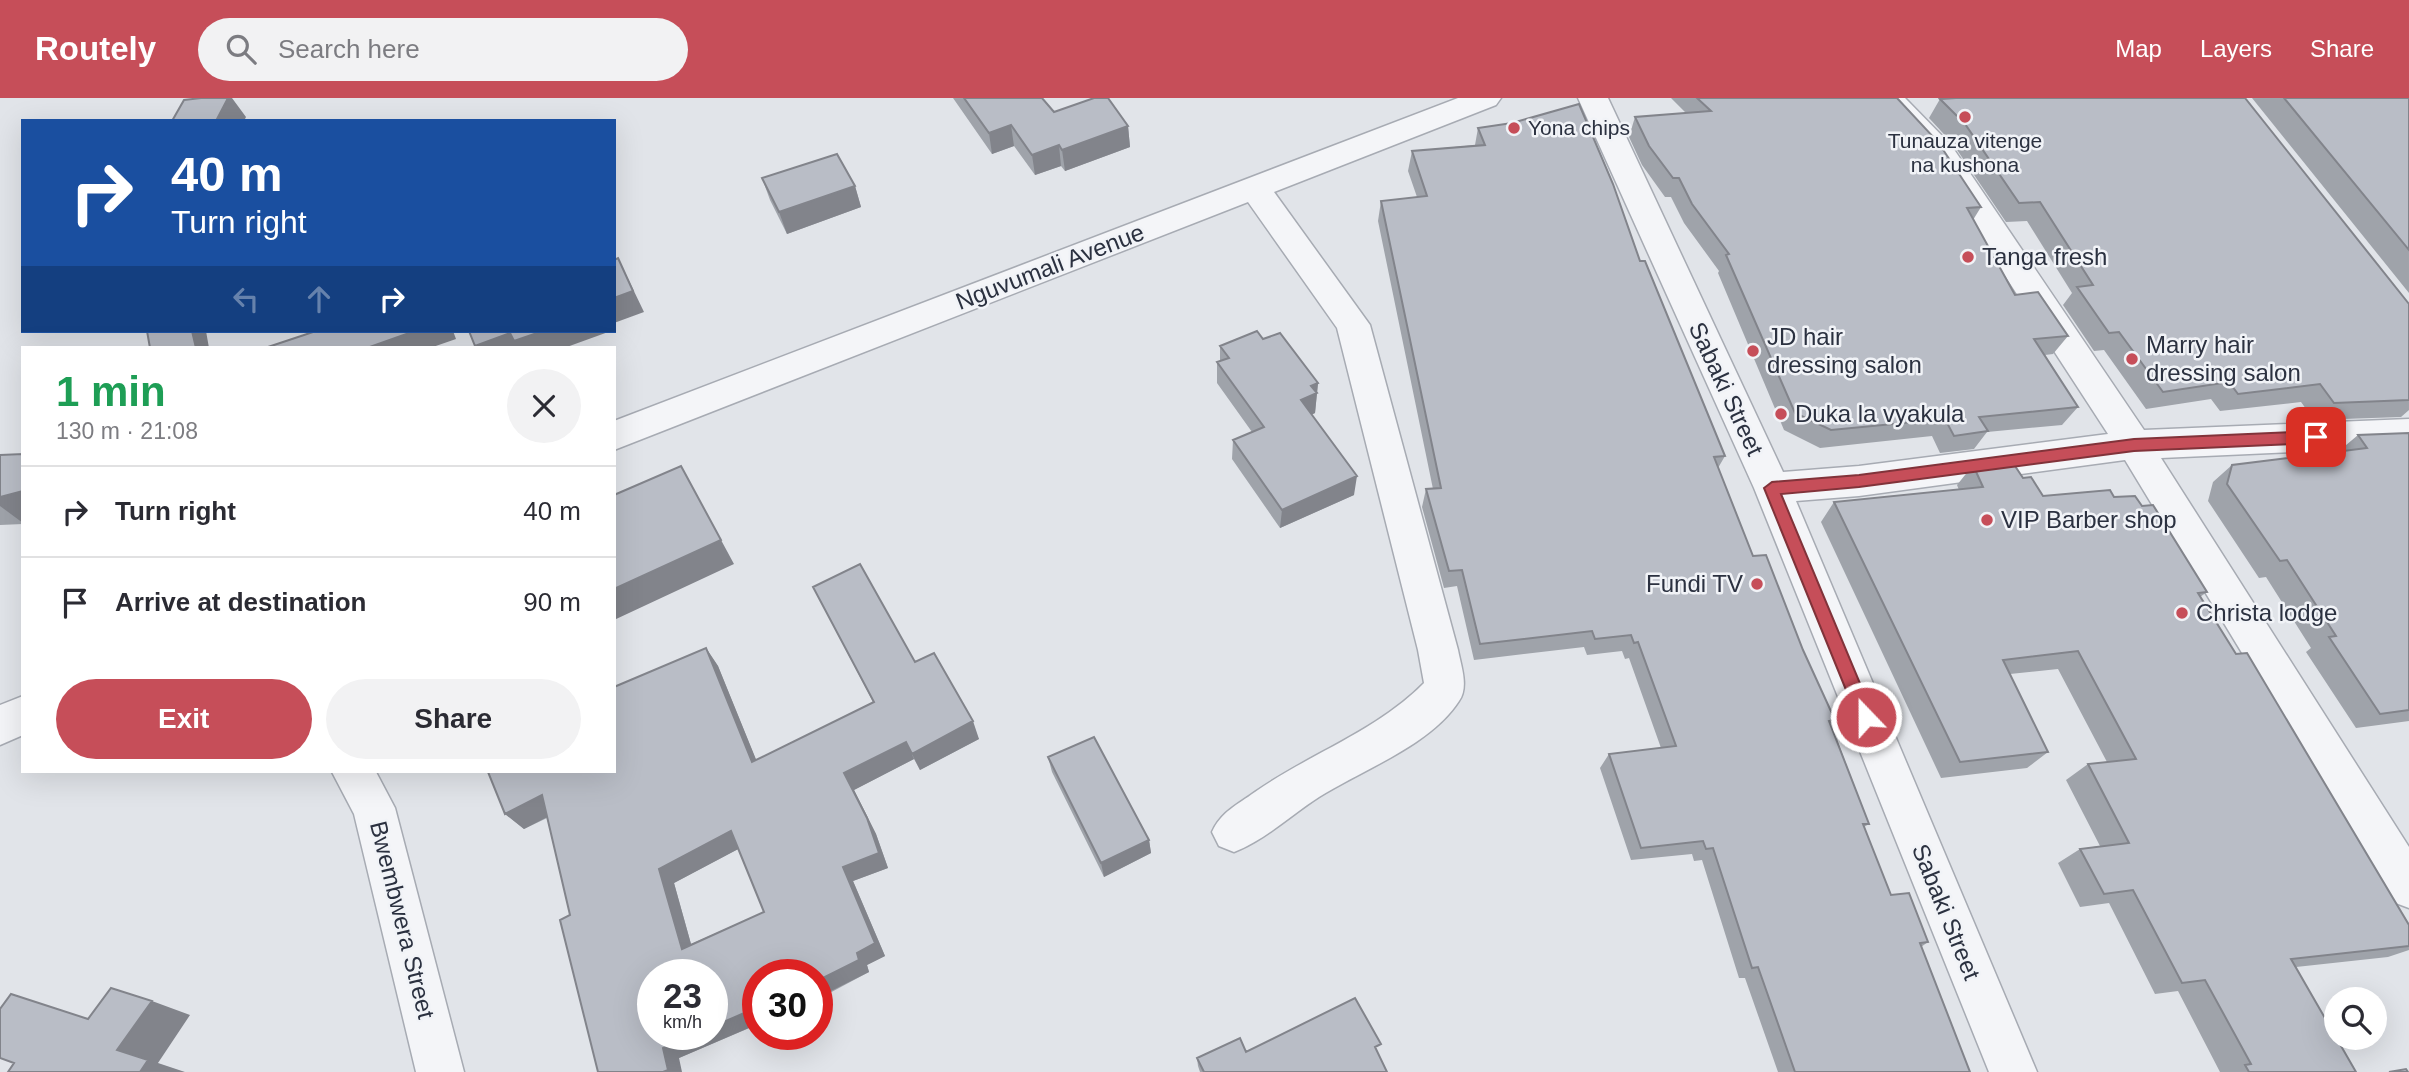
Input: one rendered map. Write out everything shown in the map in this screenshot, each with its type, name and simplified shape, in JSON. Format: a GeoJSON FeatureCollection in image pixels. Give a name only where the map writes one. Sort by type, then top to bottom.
{"type":"FeatureCollection","features":[{"type":"Feature","properties":{"kind":"street","name":"Nguvumali Avenue"},"geometry":{"type":"LineString","coordinates":[[616,435],[1486,98]]}},
{"type":"Feature","properties":{"kind":"street","name":"Sabaki Street"},"geometry":{"type":"LineString","coordinates":[[1593,98],[1772,488],[2013,1072]]}},
{"type":"Feature","properties":{"kind":"street"},"geometry":{"type":"LineString","coordinates":[[1888,98],[1940,152],[2134,445],[2409,887]]}},
{"type":"Feature","properties":{"kind":"street"},"geometry":{"type":"LineString","coordinates":[[1234,832],[1307,781],[1428,709],[1445,689],[1438,650],[1353,325],[1254,187]]}},
{"type":"Feature","properties":{"kind":"street"},"geometry":{"type":"LineString","coordinates":[[1772,488],[1859,481],[2134,445],[2409,433]]}},
{"type":"Feature","properties":{"kind":"street"},"geometry":{"type":"LineString","coordinates":[[0,726],[21,715]]}},
{"type":"Feature","properties":{"kind":"street","name":"Bwembwera Street"},"geometry":{"type":"LineString","coordinates":[[354,773],[374,808],[440,1072]]}},
{"type":"Feature","properties":{"kind":"building"},"geometry":{"type":"Polygon","coordinates":[[[228,98],[217,119],[173,119],[184,100],[228,98]]]}},
{"type":"Feature","properties":{"kind":"building"},"geometry":{"type":"Polygon","coordinates":[[[964,98],[1042,98],[1054,112],[1094,98],[1108,98],[1128,126],[1062,150],[1059,145],[1032,155],[1011,125],[989,133],[964,98]]]}},
{"type":"Feature","properties":{"kind":"building"},"geometry":{"type":"Polygon","coordinates":[[[1697,98],[1897,98],[1938,142],[1981,207],[1967,208],[2015,295],[2038,292],[2068,336],[2034,339],[2078,407],[1979,417],[1988,431],[1954,436],[1945,419],[1831,430],[1795,413],[1726,255],[1729,254],[1692,204],[1679,178],[1673,178],[1649,146],[1635,117],[1711,111],[1697,98]]]}},
{"type":"Feature","properties":{"kind":"building"},"geometry":{"type":"Polygon","coordinates":[[[2245,98],[2409,304],[2409,400],[2334,403],[2320,384],[2238,394],[2229,382],[2163,392],[2119,332],[2109,333],[2077,287],[2093,285],[2040,202],[2019,203],[1965,124],[1940,99],[2245,98]]]}},
{"type":"Feature","properties":{"kind":"building"},"geometry":{"type":"Polygon","coordinates":[[[2284,98],[2409,98],[2409,250],[2284,98]]]}},
{"type":"Feature","properties":{"kind":"building"},"geometry":{"type":"Polygon","coordinates":[[[1579,104],[1613,184],[1640,261],[1645,261],[1725,456],[1714,457],[1753,556],[1766,555],[1803,650],[1835,720],[1829,721],[1869,824],[1863,824],[1891,895],[1909,893],[1928,942],[1920,943],[1970,1072],[1795,1072],[1758,967],[1752,968],[1713,848],[1706,849],[1703,841],[1641,848],[1609,754],[1676,746],[1638,642],[1634,643],[1631,635],[1595,639],[1592,631],[1480,644],[1462,570],[1449,571],[1426,489],[1441,488],[1381,201],[1427,196],[1412,151],[1485,145],[1478,128],[1512,123],[1579,104]]]}},
{"type":"Feature","properties":{"kind":"building"},"geometry":{"type":"Polygon","coordinates":[[[837,154],[855,186],[779,212],[762,178],[837,154]]]}},
{"type":"Feature","properties":{"kind":"building"},"geometry":{"type":"Polygon","coordinates":[[[618,258],[633,291],[616,297],[618,258]]]}},
{"type":"Feature","properties":{"kind":"building"},"geometry":{"type":"Polygon","coordinates":[[[1257,331],[1263,339],[1280,333],[1318,383],[1311,386],[1317,393],[1301,400],[1357,476],[1282,510],[1233,440],[1264,427],[1217,362],[1229,358],[1220,346],[1257,331]]]}},
{"type":"Feature","properties":{"kind":"building"},"geometry":{"type":"Polygon","coordinates":[[[147,333],[192,333],[196,346],[150,346],[147,333]]]}},
{"type":"Feature","properties":{"kind":"building"},"geometry":{"type":"Polygon","coordinates":[[[310,333],[409,333],[373,346],[271,346],[310,333]]]}},
{"type":"Feature","properties":{"kind":"building"},"geometry":{"type":"Polygon","coordinates":[[[470,333],[510,333],[475,346],[470,333]]]}},
{"type":"Feature","properties":{"kind":"building"},"geometry":{"type":"Polygon","coordinates":[[[510,333],[537,333],[514,341],[510,333]]]}},
{"type":"Feature","properties":{"kind":"building"},"geometry":{"type":"Polygon","coordinates":[[[2409,433],[2409,710],[2380,714],[2329,637],[2336,636],[2287,560],[2280,561],[2227,484],[2232,465],[2367,448],[2358,435],[2409,433]]]}},
{"type":"Feature","properties":{"kind":"building"},"geometry":{"type":"Polygon","coordinates":[[[21,454],[21,492],[0,497],[0,455],[21,454]]]}},
{"type":"Feature","properties":{"kind":"building"},"geometry":{"type":"Polygon","coordinates":[[[2011,460],[2023,478],[2031,477],[2043,496],[2110,490],[2114,497],[2135,496],[2142,506],[2153,505],[2207,592],[2198,593],[2236,654],[2247,653],[2409,925],[2409,946],[2291,959],[2324,1016],[2324,1050],[2343,1050],[2356,1072],[2249,1072],[2245,1065],[2251,1064],[2205,980],[2182,983],[2133,890],[2104,894],[2080,849],[2129,843],[2088,764],[2136,759],[2078,651],[2003,660],[2048,752],[1960,762],[1834,502],[1983,487],[1973,465],[2011,460]]]}},
{"type":"Feature","properties":{"kind":"building"},"geometry":{"type":"Polygon","coordinates":[[[681,466],[721,540],[616,588],[616,494],[681,466]]]}},
{"type":"Feature","properties":{"kind":"building"},"geometry":{"type":"Polygon","coordinates":[[[860,564],[915,662],[934,653],[973,721],[912,754],[906,742],[844,773],[867,818],[879,853],[843,867],[875,943],[857,953],[859,960],[833,973],[833,959],[742,959],[742,1014],[728,1020],[728,959],[637,959],[637,1050],[663,1050],[668,1070],[598,1072],[560,920],[570,915],[542,795],[505,814],[488,773],[616,773],[616,686],[706,648],[752,762],[874,702],[813,587],[860,564]],[[731,831],[659,869],[682,949],[764,912],[731,831]]]}},
{"type":"Feature","properties":{"kind":"building"},"geometry":{"type":"Polygon","coordinates":[[[1094,737],[1149,840],[1101,863],[1048,757],[1094,737]]]}},
{"type":"Feature","properties":{"kind":"building"},"geometry":{"type":"Polygon","coordinates":[[[111,988],[152,1001],[117,1050],[148,1060],[140,1072],[8,1072],[14,1063],[0,1058],[0,1009],[11,994],[88,1019],[111,988]]]}},
{"type":"Feature","properties":{"kind":"building"},"geometry":{"type":"Polygon","coordinates":[[[1355,998],[1381,1044],[1375,1047],[1387,1072],[1204,1072],[1197,1058],[1240,1038],[1246,1052],[1355,998]]]}},
{"type":"Feature","properties":{"kind":"place","name":"Tunauza vitenge na kushona"},"geometry":{"type":"Point","coordinates":[1965,117]}},
{"type":"Feature","properties":{"kind":"place","name":"Yona chips"},"geometry":{"type":"Point","coordinates":[1514,128]}},
{"type":"Feature","properties":{"kind":"place","name":"Tanga fresh"},"geometry":{"type":"Point","coordinates":[1968,257]}},
{"type":"Feature","properties":{"kind":"place","name":"JD hair dressing salon"},"geometry":{"type":"Point","coordinates":[1753,351]}},
{"type":"Feature","properties":{"kind":"place","name":"Marry hair dressing salon"},"geometry":{"type":"Point","coordinates":[2132,359]}},
{"type":"Feature","properties":{"kind":"place","name":"Duka la vyakula"},"geometry":{"type":"Point","coordinates":[1781,414]}},
{"type":"Feature","properties":{"kind":"place","name":"VIP Barber shop"},"geometry":{"type":"Point","coordinates":[1987,520]}},
{"type":"Feature","properties":{"kind":"place","name":"Fundi TV"},"geometry":{"type":"Point","coordinates":[1757,584]}},
{"type":"Feature","properties":{"kind":"place","name":"Christa lodge"},"geometry":{"type":"Point","coordinates":[2182,613]}},
{"type":"Feature","properties":{"kind":"route"},"geometry":{"type":"LineString","coordinates":[[1866,717],[1772,488],[1859,481],[2134,445],[2316,437]]}}]}
